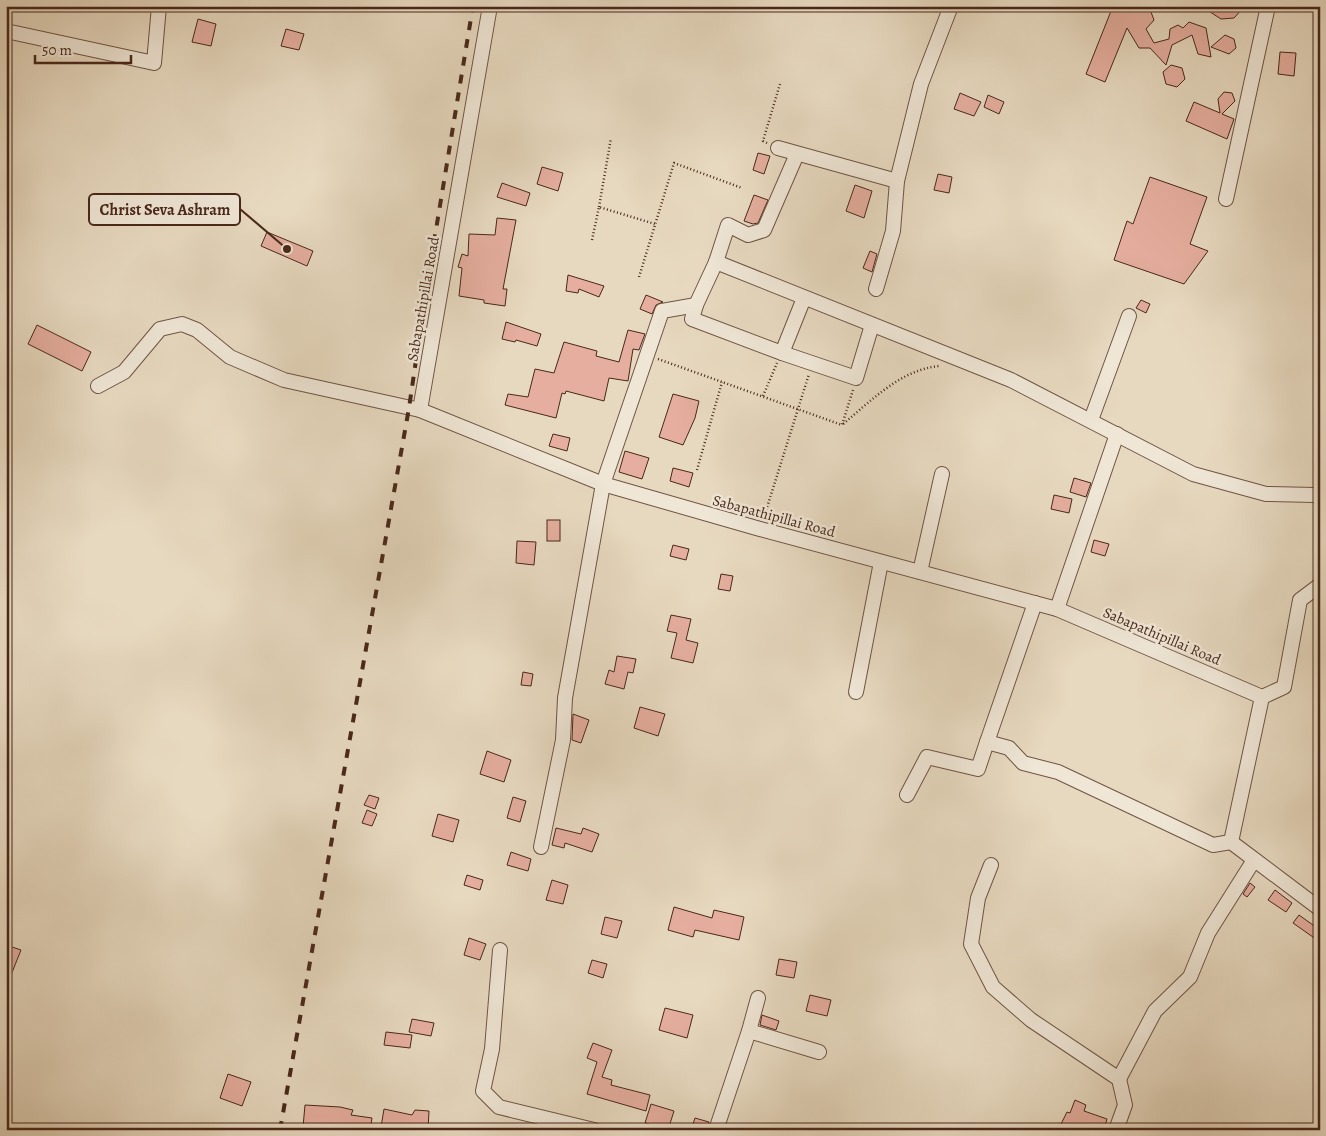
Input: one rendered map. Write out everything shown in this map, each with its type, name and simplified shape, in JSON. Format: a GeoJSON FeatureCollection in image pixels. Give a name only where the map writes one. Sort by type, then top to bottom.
{"type":"FeatureCollection","features":[{"type":"Feature","properties":{"kind":"street"},"geometry":{"type":"LineString","coordinates":[[6,31],[154,63],[159,6]]}},
{"type":"Feature","properties":{"kind":"street","name":"Sabapathipillai Road"},"geometry":{"type":"LineString","coordinates":[[490,6],[420,410],[603,484],[760,530],[1057,609],[1262,697]]}},
{"type":"Feature","properties":{"kind":"street"},"geometry":{"type":"LineString","coordinates":[[876,289],[893,231],[897,182],[921,84],[951,6]]}},
{"type":"Feature","properties":{"kind":"street"},"geometry":{"type":"LineString","coordinates":[[1226,199],[1268,6]]}},
{"type":"Feature","properties":{"kind":"street"},"geometry":{"type":"LineString","coordinates":[[778,148],[897,182]]}},
{"type":"Feature","properties":{"kind":"street"},"geometry":{"type":"LineString","coordinates":[[797,154],[764,230],[748,235],[728,225],[716,262],[692,319],[782,353],[856,378],[872,325]]}},
{"type":"Feature","properties":{"kind":"street"},"geometry":{"type":"LineString","coordinates":[[716,262],[1011,380],[1194,474],[1266,494],[1315,495],[1320,498]]}},
{"type":"Feature","properties":{"kind":"street"},"geometry":{"type":"LineString","coordinates":[[782,353],[804,298]]}},
{"type":"Feature","properties":{"kind":"street"},"geometry":{"type":"LineString","coordinates":[[540,847],[563,740],[565,698],[603,484],[662,311],[696,306]]}},
{"type":"Feature","properties":{"kind":"street"},"geometry":{"type":"LineString","coordinates":[[1091,420],[1129,316]]}},
{"type":"Feature","properties":{"kind":"street"},"geometry":{"type":"LineString","coordinates":[[98,386],[124,372],[160,329],[182,324],[197,330],[230,357],[284,380],[420,410]]}},
{"type":"Feature","properties":{"kind":"street"},"geometry":{"type":"LineString","coordinates":[[1057,609],[1117,434]]}},
{"type":"Feature","properties":{"kind":"street"},"geometry":{"type":"LineString","coordinates":[[920,572],[942,474]]}},
{"type":"Feature","properties":{"kind":"street"},"geometry":{"type":"LineString","coordinates":[[856,692],[881,562]]}},
{"type":"Feature","properties":{"kind":"street"},"geometry":{"type":"LineString","coordinates":[[1231,842],[1262,697],[1284,687],[1300,600],[1320,585]]}},
{"type":"Feature","properties":{"kind":"street"},"geometry":{"type":"LineString","coordinates":[[906,795],[927,757],[978,770],[1035,603]]}},
{"type":"Feature","properties":{"kind":"street"},"geometry":{"type":"LineString","coordinates":[[987,742],[1009,748],[1023,763],[1058,772],[1213,845],[1231,842],[1320,909]]}},
{"type":"Feature","properties":{"kind":"street"},"geometry":{"type":"LineString","coordinates":[[1116,1130],[1125,1105],[1119,1079],[1156,1011],[1190,977],[1208,934],[1254,860]]}},
{"type":"Feature","properties":{"kind":"street"},"geometry":{"type":"LineString","coordinates":[[991,865],[978,898],[971,944],[993,987],[1031,1020],[1119,1079]]}},
{"type":"Feature","properties":{"kind":"street"},"geometry":{"type":"LineString","coordinates":[[500,950],[492,1048],[483,1091],[499,1107],[594,1130]]}},
{"type":"Feature","properties":{"kind":"street"},"geometry":{"type":"LineString","coordinates":[[716,1130],[758,998]]}},
{"type":"Feature","properties":{"kind":"street"},"geometry":{"type":"LineString","coordinates":[[749,1031],[819,1052]]}},
{"type":"Feature","properties":{"kind":"path"},"geometry":{"type":"LineString","coordinates":[[778,148],[763,141],[780,84]]}},
{"type":"Feature","properties":{"kind":"path"},"geometry":{"type":"LineString","coordinates":[[592,240],[600,207],[611,138]]}},
{"type":"Feature","properties":{"kind":"path"},"geometry":{"type":"LineString","coordinates":[[639,277],[674,163],[742,188]]}},
{"type":"Feature","properties":{"kind":"path"},"geometry":{"type":"LineString","coordinates":[[600,207],[655,224]]}},
{"type":"Feature","properties":{"kind":"path"},"geometry":{"type":"LineString","coordinates":[[763,396],[782,353]]}},
{"type":"Feature","properties":{"kind":"path"},"geometry":{"type":"LineString","coordinates":[[647,354],[842,425]]}},
{"type":"Feature","properties":{"kind":"path"},"geometry":{"type":"LineString","coordinates":[[760,530],[812,363]]}},
{"type":"Feature","properties":{"kind":"path"},"geometry":{"type":"LineString","coordinates":[[842,425],[891,384],[926,368],[943,366]]}},
{"type":"Feature","properties":{"kind":"path"},"geometry":{"type":"LineString","coordinates":[[842,425],[856,378]]}},
{"type":"Feature","properties":{"kind":"path"},"geometry":{"type":"LineString","coordinates":[[697,470],[722,382]]}},
{"type":"Feature","properties":{"kind":"building"},"geometry":{"type":"Polygon","coordinates":[[[1113,6],[1134,6],[1134,8],[1151,12],[1154,20],[1146,29],[1154,43],[1169,39],[1170,29],[1178,25],[1183,28],[1189,22],[1206,28],[1211,57],[1198,54],[1192,35],[1172,45],[1166,65],[1150,48],[1139,48],[1127,28],[1105,82],[1086,74],[1113,6]]]}},
{"type":"Feature","properties":{"kind":"building"},"geometry":{"type":"Polygon","coordinates":[[[1201,6],[1245,6],[1234,18],[1221,19],[1201,6]]]}},
{"type":"Feature","properties":{"kind":"building"},"geometry":{"type":"Polygon","coordinates":[[[198,19],[216,24],[211,46],[192,42],[198,19]]]}},
{"type":"Feature","properties":{"kind":"building"},"geometry":{"type":"Polygon","coordinates":[[[286,29],[304,34],[299,50],[281,46],[286,29]]]}},
{"type":"Feature","properties":{"kind":"building"},"geometry":{"type":"Polygon","coordinates":[[[1225,35],[1234,39],[1236,48],[1229,54],[1211,47],[1225,35]]]}},
{"type":"Feature","properties":{"kind":"building"},"geometry":{"type":"Polygon","coordinates":[[[1280,52],[1296,53],[1294,76],[1278,74],[1280,52]]]}},
{"type":"Feature","properties":{"kind":"building"},"geometry":{"type":"Polygon","coordinates":[[[1171,65],[1182,68],[1185,79],[1177,87],[1166,84],[1163,72],[1171,65]]]}},
{"type":"Feature","properties":{"kind":"building"},"geometry":{"type":"Polygon","coordinates":[[[1224,92],[1232,93],[1235,101],[1222,114],[1234,119],[1227,139],[1186,121],[1194,102],[1220,113],[1218,99],[1224,92]]]}},
{"type":"Feature","properties":{"kind":"building"},"geometry":{"type":"Polygon","coordinates":[[[960,93],[981,102],[974,116],[954,109],[960,93]]]}},
{"type":"Feature","properties":{"kind":"building"},"geometry":{"type":"Polygon","coordinates":[[[988,95],[1004,102],[999,114],[984,107],[988,95]]]}},
{"type":"Feature","properties":{"kind":"building"},"geometry":{"type":"Polygon","coordinates":[[[758,153],[770,156],[764,174],[753,170],[758,153]]]}},
{"type":"Feature","properties":{"kind":"building"},"geometry":{"type":"Polygon","coordinates":[[[542,167],[563,173],[558,191],[537,184],[542,167]]]}},
{"type":"Feature","properties":{"kind":"building"},"geometry":{"type":"Polygon","coordinates":[[[938,174],[952,177],[949,193],[934,190],[938,174]]]}},
{"type":"Feature","properties":{"kind":"building"},"geometry":{"type":"Polygon","coordinates":[[[1150,177],[1207,197],[1190,244],[1208,251],[1184,284],[1114,260],[1127,221],[1133,224],[1150,177]]]}},
{"type":"Feature","properties":{"kind":"building"},"geometry":{"type":"Polygon","coordinates":[[[502,183],[530,193],[526,206],[497,197],[502,183]]]}},
{"type":"Feature","properties":{"kind":"building"},"geometry":{"type":"Polygon","coordinates":[[[855,185],[872,191],[864,218],[846,211],[855,185]]]}},
{"type":"Feature","properties":{"kind":"building"},"geometry":{"type":"Polygon","coordinates":[[[754,195],[768,200],[758,223],[753,224],[744,221],[754,195]]]}},
{"type":"Feature","properties":{"kind":"building"},"geometry":{"type":"Polygon","coordinates":[[[497,218],[516,220],[503,289],[507,289],[505,306],[484,303],[484,300],[459,296],[462,268],[458,267],[462,254],[468,256],[469,234],[495,235],[497,218]]]}},
{"type":"Feature","properties":{"kind":"building"},"geometry":{"type":"Polygon","coordinates":[[[267,232],[313,251],[307,266],[261,246],[267,232]]]}},
{"type":"Feature","properties":{"kind":"building"},"geometry":{"type":"Polygon","coordinates":[[[870,251],[877,254],[872,272],[863,268],[870,251]]]}},
{"type":"Feature","properties":{"kind":"building"},"geometry":{"type":"Polygon","coordinates":[[[568,275],[604,286],[599,297],[579,289],[578,293],[566,291],[568,275]]]}},
{"type":"Feature","properties":{"kind":"building"},"geometry":{"type":"Polygon","coordinates":[[[646,295],[663,302],[656,305],[652,314],[640,309],[646,295]]]}},
{"type":"Feature","properties":{"kind":"building"},"geometry":{"type":"Polygon","coordinates":[[[1141,300],[1150,304],[1146,313],[1136,308],[1141,300]]]}},
{"type":"Feature","properties":{"kind":"building"},"geometry":{"type":"Polygon","coordinates":[[[506,322],[541,334],[537,346],[516,340],[515,342],[502,339],[506,322]]]}},
{"type":"Feature","properties":{"kind":"building"},"geometry":{"type":"Polygon","coordinates":[[[37,325],[91,352],[82,371],[28,344],[37,325]]]}},
{"type":"Feature","properties":{"kind":"building"},"geometry":{"type":"Polygon","coordinates":[[[628,330],[645,334],[639,350],[633,349],[628,381],[609,378],[604,401],[566,391],[565,394],[562,393],[556,418],[505,405],[508,394],[528,397],[535,369],[554,373],[564,342],[597,351],[596,356],[619,362],[628,330]]]}},
{"type":"Feature","properties":{"kind":"building"},"geometry":{"type":"Polygon","coordinates":[[[673,394],[699,401],[695,418],[683,445],[659,437],[673,394]]]}},
{"type":"Feature","properties":{"kind":"building"},"geometry":{"type":"Polygon","coordinates":[[[553,434],[570,438],[567,451],[549,446],[553,434]]]}},
{"type":"Feature","properties":{"kind":"building"},"geometry":{"type":"Polygon","coordinates":[[[625,451],[649,458],[642,479],[619,472],[625,451]]]}},
{"type":"Feature","properties":{"kind":"building"},"geometry":{"type":"Polygon","coordinates":[[[673,468],[693,473],[689,487],[670,481],[673,468]]]}},
{"type":"Feature","properties":{"kind":"building"},"geometry":{"type":"Polygon","coordinates":[[[1074,478],[1091,483],[1086,497],[1070,492],[1074,478]]]}},
{"type":"Feature","properties":{"kind":"building"},"geometry":{"type":"Polygon","coordinates":[[[1054,495],[1072,499],[1069,513],[1051,509],[1054,495]]]}},
{"type":"Feature","properties":{"kind":"building"},"geometry":{"type":"Polygon","coordinates":[[[547,520],[560,520],[560,541],[547,541],[547,520]]]}},
{"type":"Feature","properties":{"kind":"building"},"geometry":{"type":"Polygon","coordinates":[[[1094,540],[1109,544],[1105,556],[1091,552],[1094,540]]]}},
{"type":"Feature","properties":{"kind":"building"},"geometry":{"type":"Polygon","coordinates":[[[517,541],[536,542],[534,565],[516,563],[517,541]]]}},
{"type":"Feature","properties":{"kind":"building"},"geometry":{"type":"Polygon","coordinates":[[[673,545],[689,549],[686,560],[670,556],[673,545]]]}},
{"type":"Feature","properties":{"kind":"building"},"geometry":{"type":"Polygon","coordinates":[[[721,574],[733,576],[730,591],[718,589],[721,574]]]}},
{"type":"Feature","properties":{"kind":"building"},"geometry":{"type":"Polygon","coordinates":[[[671,615],[691,619],[686,640],[698,643],[693,663],[671,658],[677,633],[667,631],[671,615]]]}},
{"type":"Feature","properties":{"kind":"building"},"geometry":{"type":"Polygon","coordinates":[[[617,656],[636,659],[633,673],[628,672],[624,689],[605,684],[609,670],[614,672],[617,656]]]}},
{"type":"Feature","properties":{"kind":"building"},"geometry":{"type":"Polygon","coordinates":[[[523,672],[533,674],[531,686],[521,685],[523,672]]]}},
{"type":"Feature","properties":{"kind":"building"},"geometry":{"type":"Polygon","coordinates":[[[640,707],[665,714],[658,736],[634,728],[640,707]]]}},
{"type":"Feature","properties":{"kind":"building"},"geometry":{"type":"Polygon","coordinates":[[[573,714],[589,720],[581,743],[572,740],[573,714]]]}},
{"type":"Feature","properties":{"kind":"building"},"geometry":{"type":"Polygon","coordinates":[[[487,751],[511,760],[504,782],[480,774],[487,751]]]}},
{"type":"Feature","properties":{"kind":"building"},"geometry":{"type":"Polygon","coordinates":[[[369,795],[379,798],[375,809],[364,805],[369,795]]]}},
{"type":"Feature","properties":{"kind":"building"},"geometry":{"type":"Polygon","coordinates":[[[513,797],[526,801],[520,822],[507,818],[513,797]]]}},
{"type":"Feature","properties":{"kind":"building"},"geometry":{"type":"Polygon","coordinates":[[[367,810],[377,814],[372,826],[362,823],[367,810]]]}},
{"type":"Feature","properties":{"kind":"building"},"geometry":{"type":"Polygon","coordinates":[[[438,814],[459,820],[453,842],[432,836],[438,814]]]}},
{"type":"Feature","properties":{"kind":"building"},"geometry":{"type":"Polygon","coordinates":[[[556,828],[581,834],[583,828],[599,834],[592,852],[565,843],[564,848],[552,845],[556,828]]]}},
{"type":"Feature","properties":{"kind":"building"},"geometry":{"type":"Polygon","coordinates":[[[511,852],[531,859],[528,871],[507,865],[511,852]]]}},
{"type":"Feature","properties":{"kind":"building"},"geometry":{"type":"Polygon","coordinates":[[[467,875],[483,880],[480,890],[464,885],[467,875]]]}},
{"type":"Feature","properties":{"kind":"building"},"geometry":{"type":"Polygon","coordinates":[[[552,880],[568,885],[563,904],[546,900],[552,880]]]}},
{"type":"Feature","properties":{"kind":"building"},"geometry":{"type":"Polygon","coordinates":[[[1250,883],[1255,887],[1247,897],[1243,894],[1250,883]]]}},
{"type":"Feature","properties":{"kind":"building"},"geometry":{"type":"Polygon","coordinates":[[[1275,890],[1292,903],[1286,912],[1268,900],[1275,890]]]}},
{"type":"Feature","properties":{"kind":"building"},"geometry":{"type":"Polygon","coordinates":[[[674,907],[712,918],[714,910],[744,917],[739,940],[695,930],[693,937],[668,930],[674,907]]]}},
{"type":"Feature","properties":{"kind":"building"},"geometry":{"type":"Polygon","coordinates":[[[1299,915],[1320,930],[1320,942],[1293,923],[1299,915]]]}},
{"type":"Feature","properties":{"kind":"building"},"geometry":{"type":"Polygon","coordinates":[[[605,917],[622,921],[617,938],[601,934],[605,917]]]}},
{"type":"Feature","properties":{"kind":"building"},"geometry":{"type":"Polygon","coordinates":[[[469,938],[486,944],[480,960],[464,955],[469,938]]]}},
{"type":"Feature","properties":{"kind":"building"},"geometry":{"type":"Polygon","coordinates":[[[6,945],[21,950],[7,985],[6,985],[6,945]]]}},
{"type":"Feature","properties":{"kind":"building"},"geometry":{"type":"Polygon","coordinates":[[[779,959],[797,962],[794,978],[776,975],[779,959]]]}},
{"type":"Feature","properties":{"kind":"building"},"geometry":{"type":"Polygon","coordinates":[[[592,960],[607,964],[603,978],[588,973],[592,960]]]}},
{"type":"Feature","properties":{"kind":"building"},"geometry":{"type":"Polygon","coordinates":[[[810,995],[831,1000],[827,1016],[806,1011],[810,995]]]}},
{"type":"Feature","properties":{"kind":"building"},"geometry":{"type":"Polygon","coordinates":[[[665,1008],[693,1015],[687,1038],[659,1030],[665,1008]]]}},
{"type":"Feature","properties":{"kind":"building"},"geometry":{"type":"Polygon","coordinates":[[[762,1015],[779,1021],[776,1030],[760,1025],[762,1015]]]}},
{"type":"Feature","properties":{"kind":"building"},"geometry":{"type":"Polygon","coordinates":[[[412,1019],[434,1023],[431,1036],[409,1032],[412,1019]]]}},
{"type":"Feature","properties":{"kind":"building"},"geometry":{"type":"Polygon","coordinates":[[[386,1032],[412,1035],[410,1048],[384,1045],[386,1032]]]}},
{"type":"Feature","properties":{"kind":"building"},"geometry":{"type":"Polygon","coordinates":[[[593,1043],[612,1050],[602,1077],[612,1080],[611,1085],[650,1095],[646,1111],[587,1094],[597,1062],[587,1058],[593,1043]]]}},
{"type":"Feature","properties":{"kind":"building"},"geometry":{"type":"Polygon","coordinates":[[[228,1074],[251,1082],[242,1106],[220,1098],[228,1074]]]}},
{"type":"Feature","properties":{"kind":"building"},"geometry":{"type":"Polygon","coordinates":[[[1075,1100],[1086,1105],[1084,1111],[1107,1119],[1104,1130],[1058,1130],[1067,1112],[1070,1113],[1075,1100]]]}},
{"type":"Feature","properties":{"kind":"building"},"geometry":{"type":"Polygon","coordinates":[[[651,1104],[674,1111],[668,1130],[645,1123],[651,1104]]]}},
{"type":"Feature","properties":{"kind":"building"},"geometry":{"type":"Polygon","coordinates":[[[305,1105],[340,1107],[353,1110],[351,1115],[372,1118],[370,1130],[330,1130],[331,1128],[303,1127],[305,1105]]]}},
{"type":"Feature","properties":{"kind":"building"},"geometry":{"type":"Polygon","coordinates":[[[384,1109],[412,1115],[415,1110],[429,1111],[428,1130],[381,1127],[384,1109]]]}},
{"type":"Feature","properties":{"kind":"building"},"geometry":{"type":"Polygon","coordinates":[[[695,1118],[709,1122],[707,1130],[691,1130],[695,1118]]]}},
{"type":"Feature","properties":{"kind":"railway"},"geometry":{"type":"LineString","coordinates":[[280,1130],[409,408],[428,278],[473,6]]}},
{"type":"Feature","properties":{"kind":"place","name":"Christ Seva Ashram"},"geometry":{"type":"Point","coordinates":[287,249]}}]}
